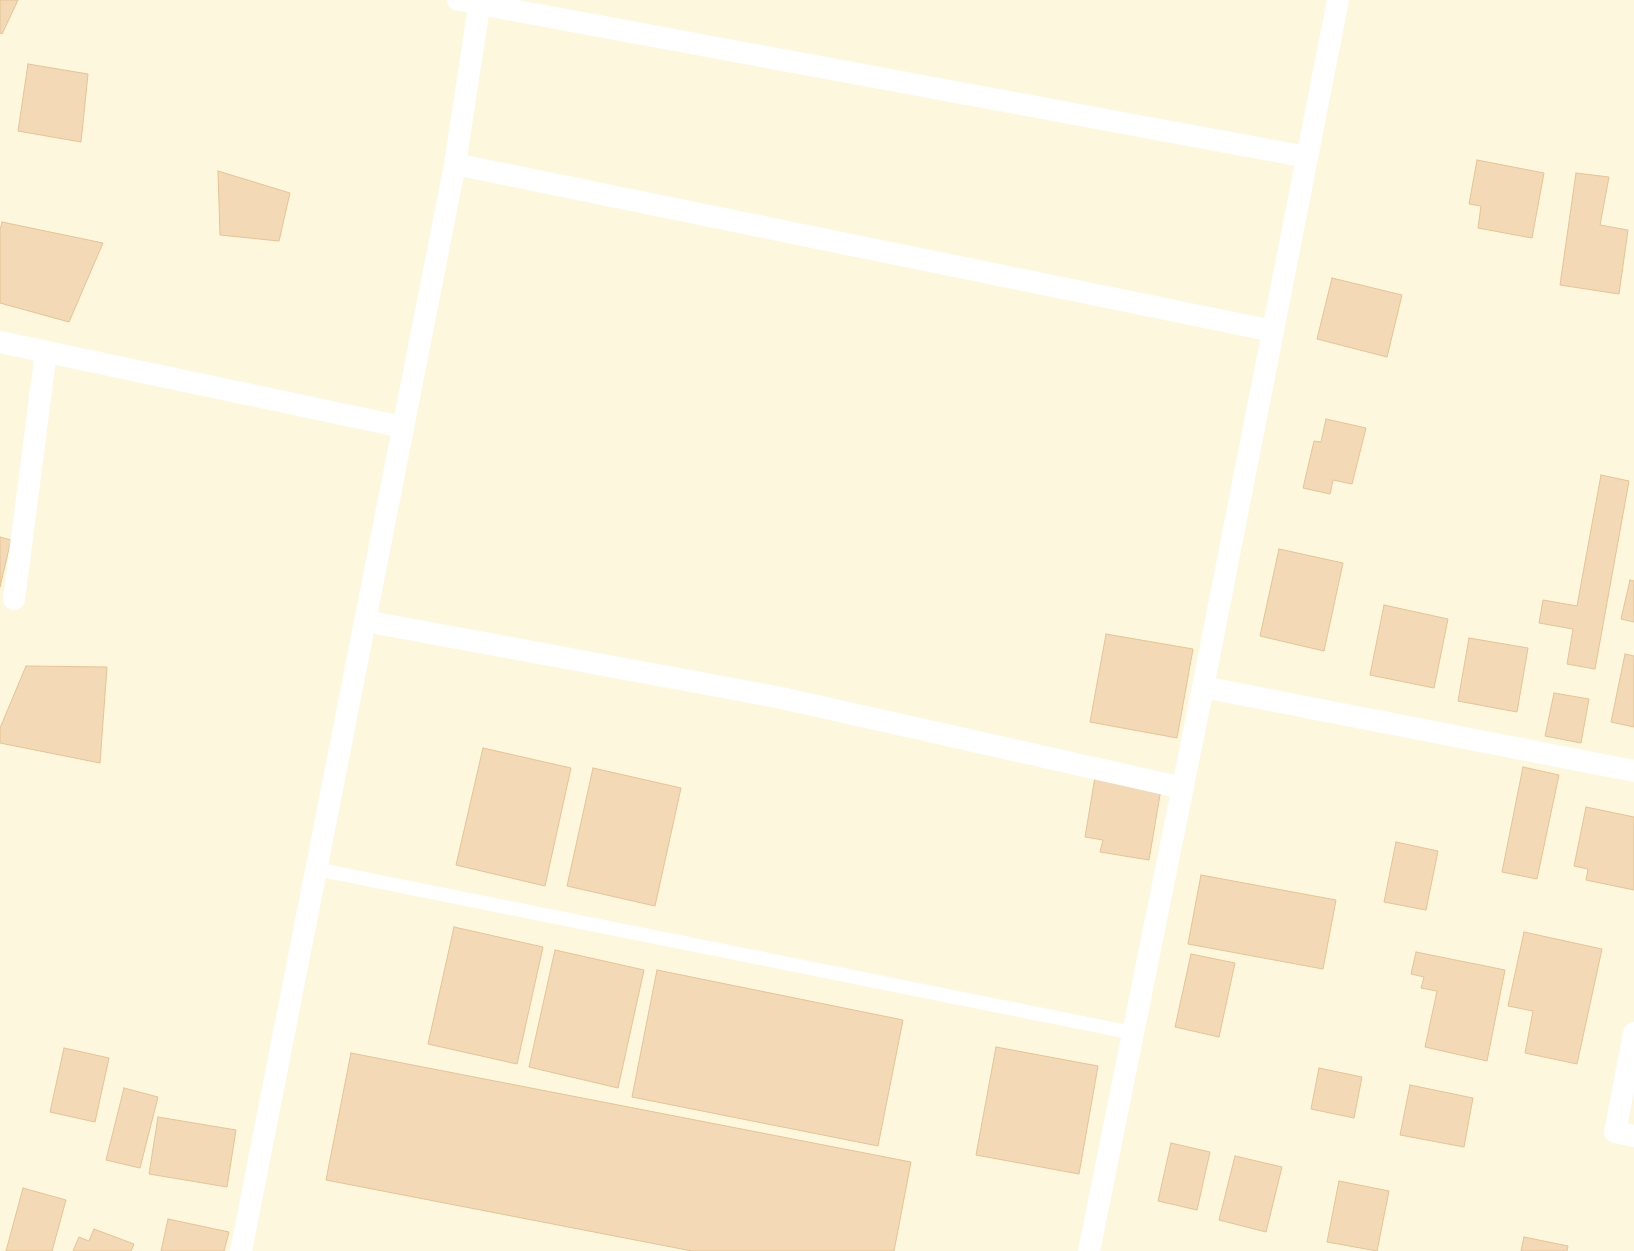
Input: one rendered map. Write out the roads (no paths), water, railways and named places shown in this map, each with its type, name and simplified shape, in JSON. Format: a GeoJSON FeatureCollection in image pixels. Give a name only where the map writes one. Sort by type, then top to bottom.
{"type":"FeatureCollection","features":[{"type":"Feature","properties":{"kind":"street"},"geometry":{"type":"LineString","coordinates":[[458,0],[480,2],[1307,157]]}},
{"type":"Feature","properties":{"kind":"street"},"geometry":{"type":"LineString","coordinates":[[1089,1251],[1183,788],[1338,0]]}},
{"type":"Feature","properties":{"kind":"street"},"geometry":{"type":"LineString","coordinates":[[241,1251],[455,164],[480,2]]}},
{"type":"Feature","properties":{"kind":"street"},"geometry":{"type":"LineString","coordinates":[[455,164],[1273,331]]}},
{"type":"Feature","properties":{"kind":"street"},"geometry":{"type":"LineString","coordinates":[[0,342],[403,426]]}},
{"type":"Feature","properties":{"kind":"street"},"geometry":{"type":"LineString","coordinates":[[14,599],[46,352]]}},
{"type":"Feature","properties":{"kind":"street"},"geometry":{"type":"LineString","coordinates":[[366,621],[777,697],[1183,788]]}},
{"type":"Feature","properties":{"kind":"street"},"geometry":{"type":"LineString","coordinates":[[1203,687],[1634,771]]}},
{"type":"Feature","properties":{"kind":"street"},"geometry":{"type":"LineString","coordinates":[[1634,1033],[1615,1132],[1634,1136]]}},
{"type":"Feature","properties":{"kind":"lane"},"geometry":{"type":"LineString","coordinates":[[316,869],[1133,1033]]}}]}
